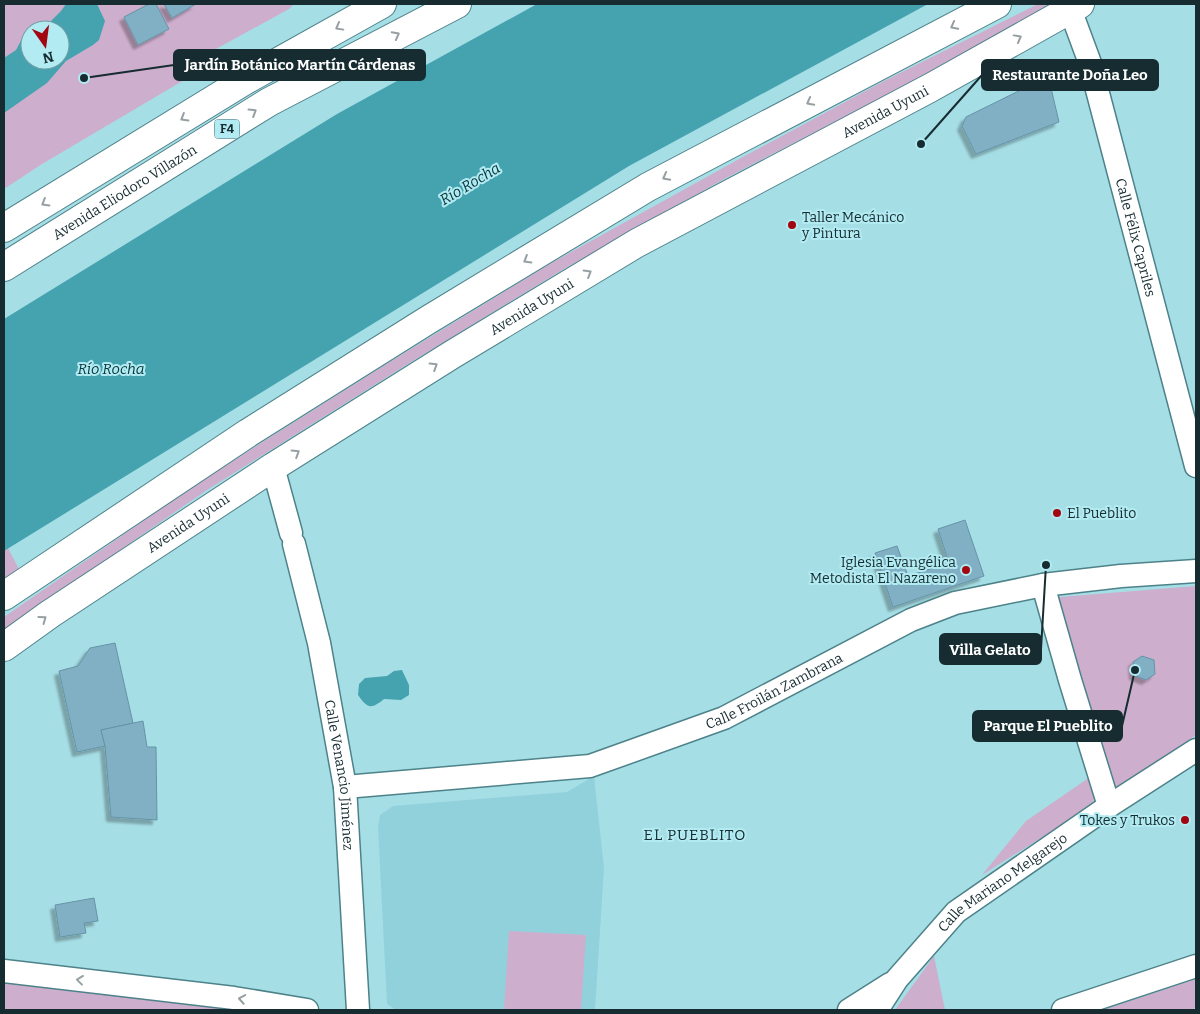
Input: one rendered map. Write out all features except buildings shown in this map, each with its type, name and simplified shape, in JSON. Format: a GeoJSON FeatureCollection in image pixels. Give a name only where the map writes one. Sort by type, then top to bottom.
{"type":"FeatureCollection","features":[{"type":"Feature","properties":{"kind":"main road","name":"F4"},"geometry":{"type":"LineString","coordinates":[[4,228],[244,81],[382,4]]}},
{"type":"Feature","properties":{"kind":"main road","name":"Avenida Eliodoro Villazón"},"geometry":{"type":"LineString","coordinates":[[4,267],[269,102],[457,4]]}},
{"type":"Feature","properties":{"kind":"main road"},"geometry":{"type":"LineString","coordinates":[[4,596],[248,433],[428,320],[648,187],[998,4]]}},
{"type":"Feature","properties":{"kind":"main road","name":"Avenida Uyuni"},"geometry":{"type":"LineString","coordinates":[[4,647],[50,614],[273,467],[453,354],[637,243],[930,88],[1080,6]]}},
{"type":"Feature","properties":{"kind":"street","name":"Calle Félix Capriles"},"geometry":{"type":"LineString","coordinates":[[1080,6],[1090,63],[1196,466]]}},
{"type":"Feature","properties":{"kind":"street","name":"Calle Venancio Jiménez"},"geometry":{"type":"LineString","coordinates":[[273,467],[319,643],[345,787],[358,1010]]}},
{"type":"Feature","properties":{"kind":"street","name":"Calle Froilán Zambrana"},"geometry":{"type":"LineString","coordinates":[[345,787],[590,766],[724,718],[911,620],[956,603],[1043,585],[1121,576],[1196,571]]}},
{"type":"Feature","properties":{"kind":"street"},"geometry":{"type":"LineString","coordinates":[[1043,585],[1109,806]]}},
{"type":"Feature","properties":{"kind":"street","name":"Calle Mariano Melgarejo"},"geometry":{"type":"LineString","coordinates":[[877,1010],[897,979],[956,912],[1109,806],[1196,750]]}},
{"type":"Feature","properties":{"kind":"street"},"geometry":{"type":"LineString","coordinates":[[1063,1010],[1196,966]]}},
{"type":"Feature","properties":{"kind":"street"},"geometry":{"type":"LineString","coordinates":[[4,970],[234,998],[307,1010]]}},
{"type":"Feature","properties":{"kind":"street","name":"Calle Mariano Melgarejo"},"geometry":{"type":"LineString","coordinates":[[849,1010],[897,979]]}},
{"type":"Feature","properties":{"kind":"shaded area"},"geometry":{"type":"Polygon","coordinates":[[[4,4],[294,4],[289,9],[214,50],[207,65],[196,73],[42,164],[4,189],[4,4]]]}},
{"type":"Feature","properties":{"kind":"shaded area"},"geometry":{"type":"Polygon","coordinates":[[[1038,4],[1057,4],[1018,27],[726,178],[564,269],[207,490],[4,630],[4,617],[201,481],[553,262],[884,81],[1038,4]]]}},
{"type":"Feature","properties":{"kind":"shaded area"},"geometry":{"type":"Polygon","coordinates":[[[8,548],[21,573],[4,584],[4,551],[8,548]]]}},
{"type":"Feature","properties":{"kind":"shaded area"},"geometry":{"type":"Polygon","coordinates":[[[1196,586],[1196,735],[1126,785],[1117,787],[1110,783],[1056,599],[1060,597],[1196,586]]]}},
{"type":"Feature","properties":{"kind":"shaded area"},"geometry":{"type":"Polygon","coordinates":[[[594,776],[604,868],[595,1010],[396,1010],[387,1004],[378,827],[380,815],[393,806],[567,792],[594,776]]]}},
{"type":"Feature","properties":{"kind":"shaded area"},"geometry":{"type":"Polygon","coordinates":[[[1090,777],[1095,794],[1093,801],[1087,809],[982,875],[1026,821],[1090,777]]]}},
{"type":"Feature","properties":{"kind":"shaded area"},"geometry":{"type":"Polygon","coordinates":[[[509,931],[586,935],[581,1010],[504,1010],[509,931]]]}},
{"type":"Feature","properties":{"kind":"shaded area"},"geometry":{"type":"Polygon","coordinates":[[[934,956],[945,1010],[895,1010],[934,956]]]}},
{"type":"Feature","properties":{"kind":"shaded area"},"geometry":{"type":"Polygon","coordinates":[[[1196,979],[1196,1008],[1190,1010],[1103,1010],[1196,979]]]}},
{"type":"Feature","properties":{"kind":"shaded area"},"geometry":{"type":"Polygon","coordinates":[[[4,982],[154,1001],[250,1010],[4,1010],[4,982]]]}},
{"type":"Feature","properties":{"kind":"water"},"geometry":{"type":"Polygon","coordinates":[[[66,4],[97,4],[105,21],[99,40],[70,59],[70,20],[52,20],[66,4]]]}},
{"type":"Feature","properties":{"kind":"water","name":"Río Rocha"},"geometry":{"type":"Polygon","coordinates":[[[537,4],[928,4],[629,166],[4,551],[4,319],[337,114],[537,4]]]}},
{"type":"Feature","properties":{"kind":"water"},"geometry":{"type":"Polygon","coordinates":[[[20,42],[20,70],[58,70],[47,83],[4,113],[4,58],[16,50],[20,42]]]}},
{"type":"Feature","properties":{"kind":"water"},"geometry":{"type":"Polygon","coordinates":[[[402,670],[409,685],[409,695],[401,700],[384,699],[376,705],[370,706],[364,703],[358,695],[359,684],[365,678],[387,676],[394,671],[402,670]]]}},
{"type":"Feature","properties":{"kind":"place","name":"Jardín Botánico Martín Cárdenas"},"geometry":{"type":"Point","coordinates":[84,78]}},
{"type":"Feature","properties":{"kind":"place","name":"Restaurante Doña Leo"},"geometry":{"type":"Point","coordinates":[921,144]}},
{"type":"Feature","properties":{"kind":"place","name":"Taller Mecánico y Pintura"},"geometry":{"type":"Point","coordinates":[792,225]}},
{"type":"Feature","properties":{"kind":"place","name":"El Pueblito"},"geometry":{"type":"Point","coordinates":[1057,513]}},
{"type":"Feature","properties":{"kind":"place","name":"Villa Gelato"},"geometry":{"type":"Point","coordinates":[1046,565]}},
{"type":"Feature","properties":{"kind":"place","name":"Iglesia Evangélica Metodista El Nazareno"},"geometry":{"type":"Point","coordinates":[966,570]}},
{"type":"Feature","properties":{"kind":"place","name":"Parque El Pueblito"},"geometry":{"type":"Point","coordinates":[1135,670]}},
{"type":"Feature","properties":{"kind":"place","name":"Tokes y Trukos"},"geometry":{"type":"Point","coordinates":[1185,820]}},
{"type":"Feature","properties":{"kind":"district","name":"EL PUEBLITO"},"geometry":{"type":"Point","coordinates":[695,835]}}]}
